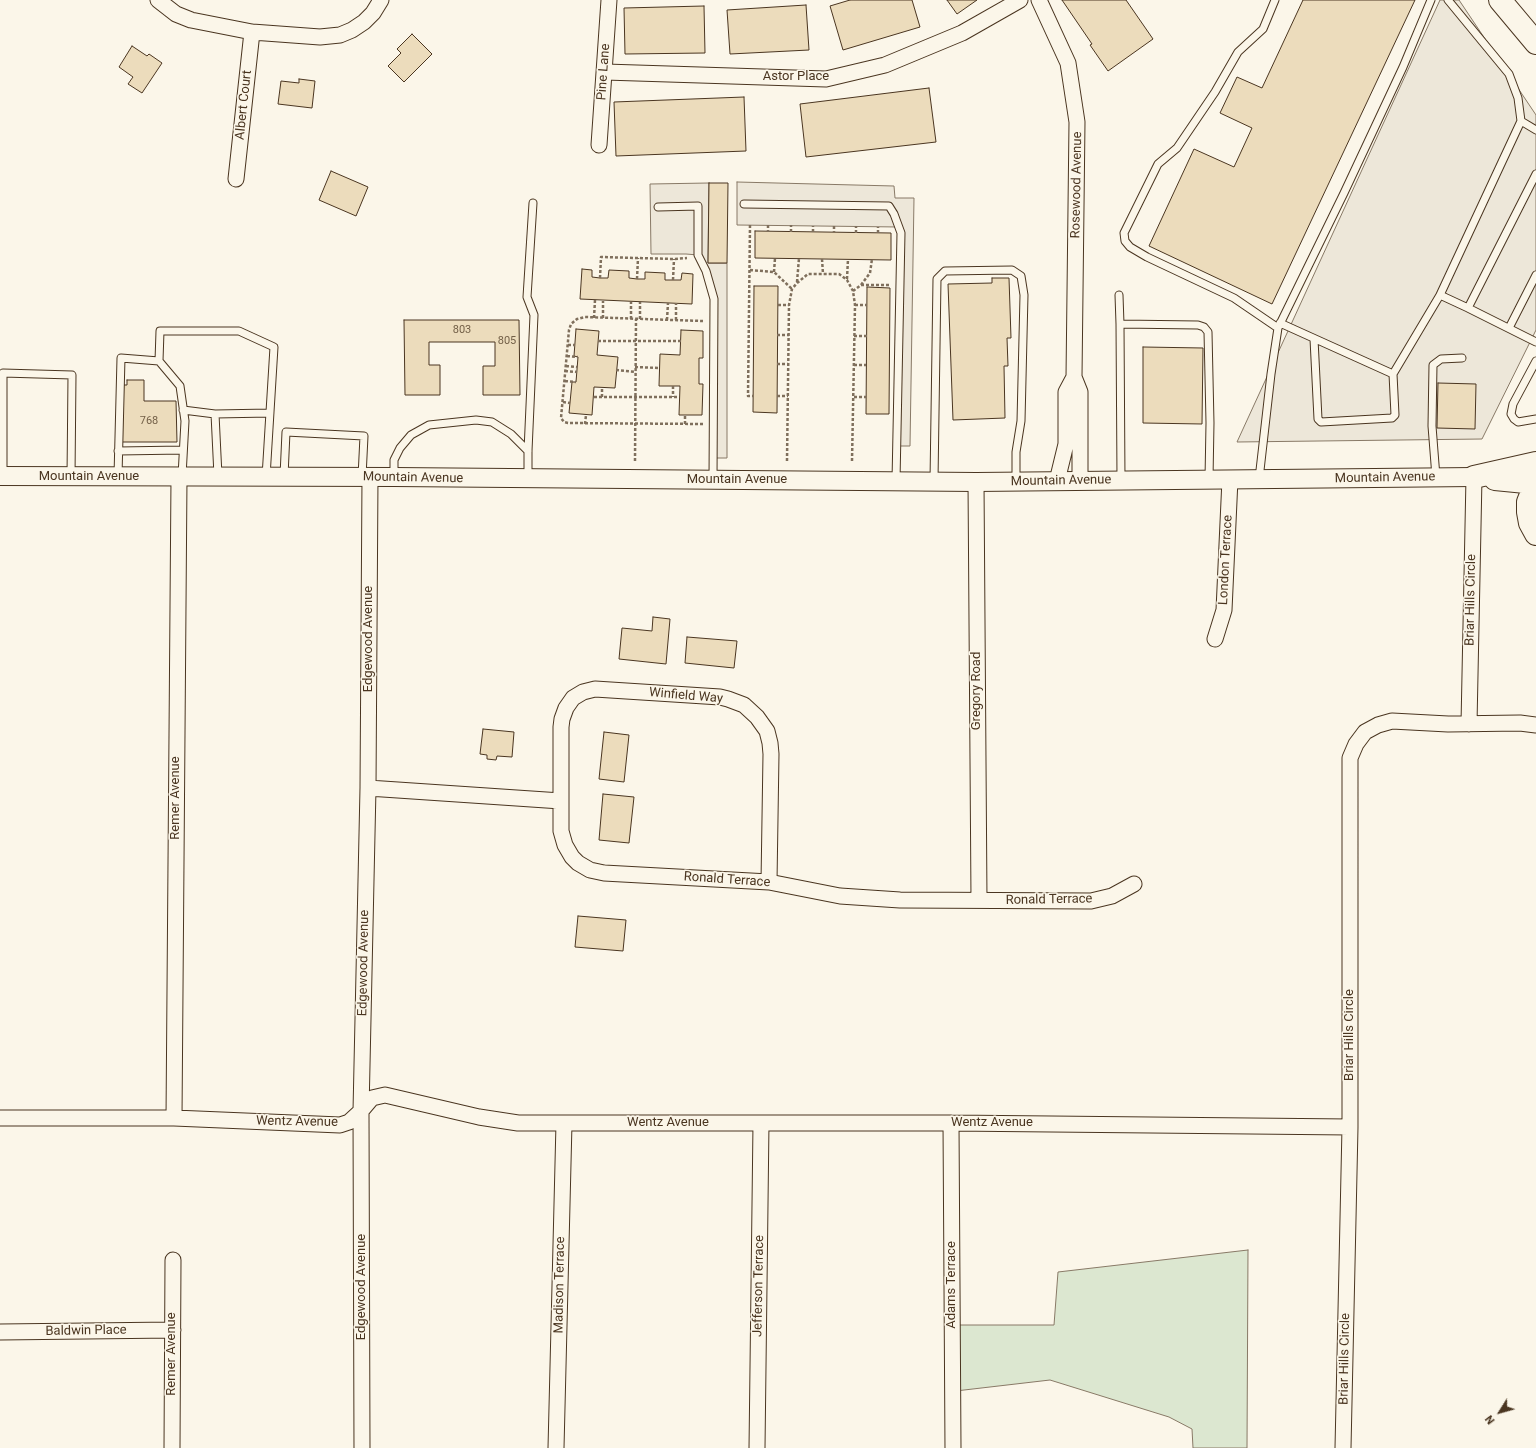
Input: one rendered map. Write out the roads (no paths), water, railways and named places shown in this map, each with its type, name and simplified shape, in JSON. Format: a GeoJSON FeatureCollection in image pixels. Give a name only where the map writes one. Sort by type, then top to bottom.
{"type":"FeatureCollection","features":[{"type":"Feature","properties":{"kind":"highway"},"geometry":{"type":"LineString","coordinates":[[1500,0],[1536,43]]}},
{"type":"Feature","properties":{"kind":"highway"},"geometry":{"type":"LineString","coordinates":[[1474,477],[1536,464]]}},
{"type":"Feature","properties":{"kind":"highway"},"geometry":{"type":"LineString","coordinates":[[1474,477],[1536,483]]}},
{"type":"Feature","properties":{"kind":"highway"},"geometry":{"type":"LineString","coordinates":[[1536,487],[1528,502],[1530,523],[1536,534]]}},
{"type":"Feature","properties":{"kind":"street"},"geometry":{"type":"LineString","coordinates":[[158,0],[176,14],[191,20],[252,32],[320,37],[340,35],[352,30],[364,22],[373,13],[381,0]]}},
{"type":"Feature","properties":{"kind":"street","name":"Pine Lane"},"geometry":{"type":"LineString","coordinates":[[599,145],[609,0]]}},
{"type":"Feature","properties":{"kind":"street","name":"Astor Place"},"geometry":{"type":"LineString","coordinates":[[604,72],[826,79],[885,65],[962,34],[1020,0]]}},
{"type":"Feature","properties":{"kind":"street","name":"Rosewood Avenue"},"geometry":{"type":"LineString","coordinates":[[1039,0],[1068,63],[1077,122],[1074,377],[1080,392],[1080,480]]}},
{"type":"Feature","properties":{"kind":"street","name":"Albert Court"},"geometry":{"type":"LineString","coordinates":[[236,178],[252,32]]}},
{"type":"Feature","properties":{"kind":"street","name":"Rosewood Avenue"},"geometry":{"type":"LineString","coordinates":[[1057,481],[1066,444],[1066,392],[1074,377]]}},
{"type":"Feature","properties":{"kind":"street","name":"Mountain Avenue"},"geometry":{"type":"LineString","coordinates":[[2,476],[180,478],[218,476],[275,478],[394,477],[528,480],[896,482],[1474,477]]}},
{"type":"Feature","properties":{"kind":"street","name":"Edgewood Avenue"},"geometry":{"type":"LineString","coordinates":[[362,1448],[361,1111],[368,788],[366,477]]}},
{"type":"Feature","properties":{"kind":"street","name":"Briar Hills Circle"},"geometry":{"type":"LineString","coordinates":[[1469,724],[1474,477]]}},
{"type":"Feature","properties":{"kind":"street","name":"Remer Avenue"},"geometry":{"type":"LineString","coordinates":[[174,1118],[180,478]]}},
{"type":"Feature","properties":{"kind":"street","name":"London Terrace"},"geometry":{"type":"LineString","coordinates":[[1215,639],[1224,610],[1230,479]]}},
{"type":"Feature","properties":{"kind":"street","name":"Gregory Road"},"geometry":{"type":"LineString","coordinates":[[976,482],[979,900]]}},
{"type":"Feature","properties":{"kind":"street","name":"Winfield Way"},"geometry":{"type":"LineString","coordinates":[[561,801],[562,719],[566,708],[573,698],[583,692],[595,689],[728,699],[744,705],[758,717],[767,732],[770,743],[769,882]]}},
{"type":"Feature","properties":{"kind":"street","name":"Briar Hills Circle"},"geometry":{"type":"LineString","coordinates":[[1343,1448],[1350,1127],[1350,758],[1356,744],[1365,732],[1378,724],[1392,721],[1469,724],[1520,723],[1536,725]]}},
{"type":"Feature","properties":{"kind":"street"},"geometry":{"type":"LineString","coordinates":[[368,788],[561,801]]}},
{"type":"Feature","properties":{"kind":"street","name":"Ronald Terrace"},"geometry":{"type":"LineString","coordinates":[[561,801],[561,831],[565,845],[572,857],[578,863],[590,870],[604,873],[769,882],[840,896],[900,900],[1091,901],[1112,896],[1134,884]]}},
{"type":"Feature","properties":{"kind":"street","name":"Wentz Avenue"},"geometry":{"type":"LineString","coordinates":[[0,1118],[174,1118],[340,1125],[349,1122],[372,1098],[385,1095],[518,1123],[951,1123],[1350,1127]]}},
{"type":"Feature","properties":{"kind":"street","name":"Madison Terrace"},"geometry":{"type":"LineString","coordinates":[[556,1448],[564,1123]]}},
{"type":"Feature","properties":{"kind":"street","name":"Jefferson Terrace"},"geometry":{"type":"LineString","coordinates":[[757,1448],[762,1123]]}},
{"type":"Feature","properties":{"kind":"street","name":"Adams Terrace"},"geometry":{"type":"LineString","coordinates":[[951,1123],[952,1448]]}},
{"type":"Feature","properties":{"kind":"street","name":"Remer Avenue"},"geometry":{"type":"LineString","coordinates":[[172,1448],[173,1260]]}},
{"type":"Feature","properties":{"kind":"street","name":"Baldwin Place"},"geometry":{"type":"LineString","coordinates":[[0,1332],[173,1330]]}},
{"type":"Feature","properties":{"kind":"lane"},"geometry":{"type":"LineString","coordinates":[[1275,0],[1263,29],[1238,52],[1215,92],[1177,148],[1158,164],[1124,233],[1125,241],[1130,247],[1147,257],[1234,298],[1279,326],[1314,339],[1393,374]]}},
{"type":"Feature","properties":{"kind":"lane"},"geometry":{"type":"LineString","coordinates":[[1259,479],[1271,374],[1279,326],[1324,238],[1403,67],[1430,0]]}},
{"type":"Feature","properties":{"kind":"lane"},"geometry":{"type":"LineString","coordinates":[[1314,339],[1318,419],[1321,422],[1392,418],[1395,415],[1393,374],[1440,295],[1521,121],[1518,98],[1509,74],[1448,0]]}},
{"type":"Feature","properties":{"kind":"lane"},"geometry":{"type":"LineString","coordinates":[[1521,121],[1536,130]]}},
{"type":"Feature","properties":{"kind":"lane"},"geometry":{"type":"LineString","coordinates":[[1468,308],[1536,174]]}},
{"type":"Feature","properties":{"kind":"lane"},"geometry":{"type":"LineString","coordinates":[[528,480],[534,316],[527,297],[533,203]]}},
{"type":"Feature","properties":{"kind":"lane"},"geometry":{"type":"LineString","coordinates":[[744,204],[889,206],[894,214],[901,233],[896,482]]}},
{"type":"Feature","properties":{"kind":"lane"},"geometry":{"type":"LineString","coordinates":[[658,207],[698,206],[698,256],[706,271],[714,299],[714,480]]}},
{"type":"Feature","properties":{"kind":"lane"},"geometry":{"type":"LineString","coordinates":[[934,482],[937,280],[945,271],[1012,270],[1021,276],[1024,295],[1020,421],[1017,445],[1016,482]]}},
{"type":"Feature","properties":{"kind":"lane"},"geometry":{"type":"LineString","coordinates":[[1509,328],[1536,275]]}},
{"type":"Feature","properties":{"kind":"lane"},"geometry":{"type":"LineString","coordinates":[[1118,295],[1120,324],[1121,480]]}},
{"type":"Feature","properties":{"kind":"lane"},"geometry":{"type":"LineString","coordinates":[[1440,295],[1536,342]]}},
{"type":"Feature","properties":{"kind":"lane"},"geometry":{"type":"LineString","coordinates":[[1120,324],[1198,325],[1204,327],[1208,332],[1210,423],[1209,479]]}},
{"type":"Feature","properties":{"kind":"lane"},"geometry":{"type":"LineString","coordinates":[[180,478],[185,421],[180,386],[159,361],[160,331],[239,331],[274,347],[270,413],[275,478]]}},
{"type":"Feature","properties":{"kind":"lane"},"geometry":{"type":"LineString","coordinates":[[118,477],[121,358],[159,361]]}},
{"type":"Feature","properties":{"kind":"lane"},"geometry":{"type":"LineString","coordinates":[[1436,477],[1432,426],[1433,365],[1441,359],[1462,358]]}},
{"type":"Feature","properties":{"kind":"lane"},"geometry":{"type":"LineString","coordinates":[[1536,361],[1514,404],[1511,414],[1518,422],[1536,419]]}},
{"type":"Feature","properties":{"kind":"lane"},"geometry":{"type":"LineString","coordinates":[[2,476],[3,373],[72,375],[71,477]]}},
{"type":"Feature","properties":{"kind":"lane"},"geometry":{"type":"LineString","coordinates":[[183,410],[215,414],[270,413]]}},
{"type":"Feature","properties":{"kind":"lane"},"geometry":{"type":"LineString","coordinates":[[215,414],[218,476]]}},
{"type":"Feature","properties":{"kind":"lane"},"geometry":{"type":"LineString","coordinates":[[394,477],[394,460],[400,448],[411,435],[429,425],[476,420],[492,422],[511,434],[528,451]]}},
{"type":"Feature","properties":{"kind":"lane"},"geometry":{"type":"LineString","coordinates":[[275,478],[286,432],[364,436],[366,477]]}},
{"type":"Feature","properties":{"kind":"lane"},"geometry":{"type":"LineString","coordinates":[[118,451],[183,450]]}}]}
